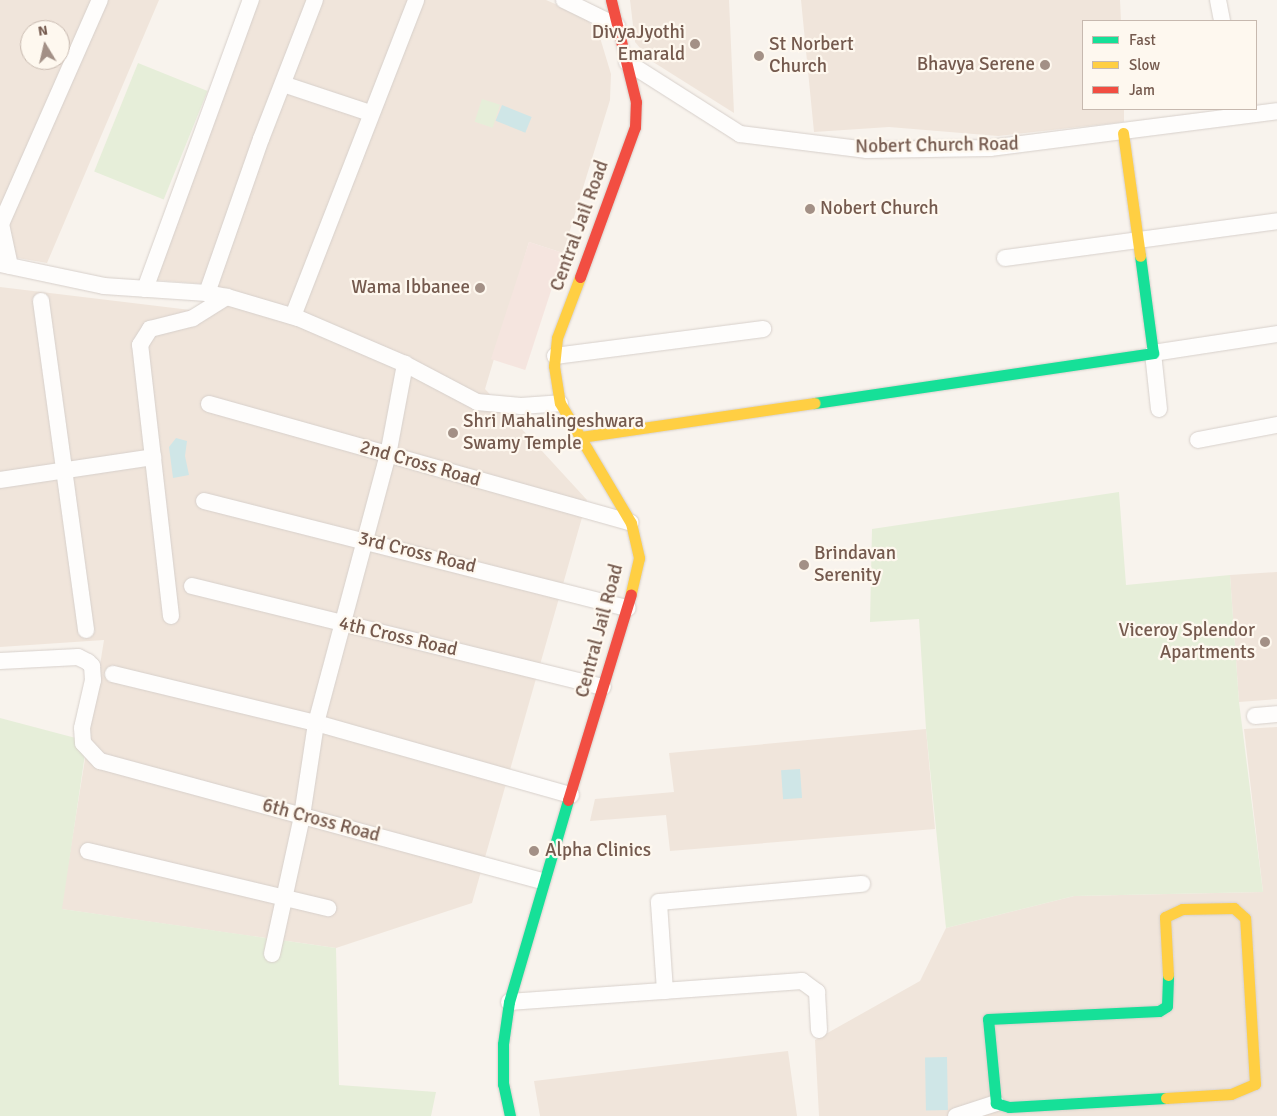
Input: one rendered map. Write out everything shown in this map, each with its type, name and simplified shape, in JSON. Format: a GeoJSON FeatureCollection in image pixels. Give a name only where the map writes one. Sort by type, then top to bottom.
{"type":"FeatureCollection","features":[{"type":"Feature","properties":{"kind":"street"},"geometry":{"type":"LineString","coordinates":[[100,0],[1,224],[5,265],[104,286],[207,293],[227,297],[293,316],[405,364],[477,402],[521,406],[560,403]]}},
{"type":"Feature","properties":{"kind":"street"},"geometry":{"type":"LineString","coordinates":[[145,289],[251,0]]}},
{"type":"Feature","properties":{"kind":"street"},"geometry":{"type":"LineString","coordinates":[[207,293],[315,0]]}},
{"type":"Feature","properties":{"kind":"street"},"geometry":{"type":"LineString","coordinates":[[293,316],[370,113],[416,0]]}},
{"type":"Feature","properties":{"kind":"street"},"geometry":{"type":"LineString","coordinates":[[564,0],[617,26]]}},
{"type":"Feature","properties":{"kind":"street","name":"Central Jail Road"},"geometry":{"type":"LineString","coordinates":[[510,1116],[503,1084],[503,1044],[510,1002],[542,881],[571,795],[628,608],[638,558],[632,523],[560,403],[554,356],[556,338],[635,127],[636,102],[611,0]]}},
{"type":"Feature","properties":{"kind":"street"},"geometry":{"type":"LineString","coordinates":[[1218,0],[1222,20]]}},
{"type":"Feature","properties":{"kind":"street","name":"Nobert Church Road"},"geometry":{"type":"LineString","coordinates":[[627,62],[740,134],[876,150],[990,148],[1123,133],[1237,113],[1277,111]]}},
{"type":"Feature","properties":{"kind":"street"},"geometry":{"type":"LineString","coordinates":[[283,84],[370,113]]}},
{"type":"Feature","properties":{"kind":"street"},"geometry":{"type":"LineString","coordinates":[[1123,133],[1159,408]]}},
{"type":"Feature","properties":{"kind":"street"},"geometry":{"type":"LineString","coordinates":[[1005,258],[1277,221]]}},
{"type":"Feature","properties":{"kind":"street"},"geometry":{"type":"LineString","coordinates":[[171,616],[140,345],[150,329],[193,318],[227,297]]}},
{"type":"Feature","properties":{"kind":"street"},"geometry":{"type":"LineString","coordinates":[[41,301],[86,630]]}},
{"type":"Feature","properties":{"kind":"street"},"geometry":{"type":"LineString","coordinates":[[554,356],[763,329]]}},
{"type":"Feature","properties":{"kind":"street"},"geometry":{"type":"LineString","coordinates":[[581,437],[1277,334]]}},
{"type":"Feature","properties":{"kind":"street"},"geometry":{"type":"LineString","coordinates":[[272,954],[302,816],[316,723],[340,624],[367,540],[388,455],[405,364]]}},
{"type":"Feature","properties":{"kind":"street","name":"2nd Cross Road"},"geometry":{"type":"LineString","coordinates":[[209,404],[632,523]]}},
{"type":"Feature","properties":{"kind":"street"},"geometry":{"type":"LineString","coordinates":[[1198,440],[1277,426]]}},
{"type":"Feature","properties":{"kind":"street"},"geometry":{"type":"LineString","coordinates":[[0,480],[153,457]]}},
{"type":"Feature","properties":{"kind":"street","name":"3rd Cross Road"},"geometry":{"type":"LineString","coordinates":[[204,501],[367,540],[628,608]]}},
{"type":"Feature","properties":{"kind":"street","name":"4th Cross Road"},"geometry":{"type":"LineString","coordinates":[[192,586],[340,624],[604,687]]}},
{"type":"Feature","properties":{"kind":"street","name":"6th Cross Road"},"geometry":{"type":"LineString","coordinates":[[0,661],[78,657],[92,666],[93,680],[82,728],[83,743],[100,761],[542,881]]}},
{"type":"Feature","properties":{"kind":"street"},"geometry":{"type":"LineString","coordinates":[[113,674],[316,723],[571,795]]}},
{"type":"Feature","properties":{"kind":"street"},"geometry":{"type":"LineString","coordinates":[[1254,716],[1277,714]]}},
{"type":"Feature","properties":{"kind":"street"},"geometry":{"type":"LineString","coordinates":[[88,851],[284,896],[328,908]]}},
{"type":"Feature","properties":{"kind":"street"},"geometry":{"type":"LineString","coordinates":[[665,991],[658,902],[862,884]]}},
{"type":"Feature","properties":{"kind":"street"},"geometry":{"type":"LineString","coordinates":[[956,1116],[996,1103],[1009,1106],[1231,1094],[1255,1084],[1245,918],[1234,908],[1182,909],[1165,917],[1169,994],[1167,1006],[1160,1011],[988,1019],[996,1103]]}},
{"type":"Feature","properties":{"kind":"street"},"geometry":{"type":"LineString","coordinates":[[510,1002],[802,981],[817,992],[819,1030]]}},
{"type":"Feature","properties":{"kind":"shaded area"},"geometry":{"type":"Polygon","coordinates":[[[0,0],[159,0],[47,263],[0,255],[0,0]]]}},
{"type":"Feature","properties":{"kind":"shaded area"},"geometry":{"type":"Polygon","coordinates":[[[256,0],[546,0],[583,16],[598,31],[611,74],[610,100],[563,253],[529,242],[485,389],[587,500],[472,903],[336,948],[61,909],[104,640],[0,647],[0,287],[207,312],[217,285],[154,280],[256,0]]]}},
{"type":"Feature","properties":{"kind":"shaded area"},"geometry":{"type":"Polygon","coordinates":[[[630,0],[729,0],[734,113],[650,60],[635,42],[630,0]]]}},
{"type":"Feature","properties":{"kind":"shaded area"},"geometry":{"type":"Polygon","coordinates":[[[801,0],[1120,0],[1121,20],[1082,20],[1082,110],[1124,110],[1124,122],[998,136],[889,127],[814,132],[801,0]]]}},
{"type":"Feature","properties":{"kind":"shaded area"},"geometry":{"type":"Polygon","coordinates":[[[502,105],[532,117],[525,133],[496,121],[502,105]]]}},
{"type":"Feature","properties":{"kind":"shaded area"},"geometry":{"type":"Polygon","coordinates":[[[529,242],[563,253],[525,370],[491,359],[529,242]]]}},
{"type":"Feature","properties":{"kind":"shaded area"},"geometry":{"type":"Polygon","coordinates":[[[176,438],[187,441],[185,456],[189,475],[173,478],[169,447],[176,438]]]}},
{"type":"Feature","properties":{"kind":"shaded area"},"geometry":{"type":"Polygon","coordinates":[[[1277,572],[1277,699],[1239,702],[1230,575],[1277,572]]]}},
{"type":"Feature","properties":{"kind":"shaded area"},"geometry":{"type":"Polygon","coordinates":[[[1277,727],[1277,1116],[819,1116],[815,1040],[920,981],[946,928],[1074,896],[1263,892],[1244,729],[1277,727]]]}},
{"type":"Feature","properties":{"kind":"shaded area"},"geometry":{"type":"Polygon","coordinates":[[[926,729],[935,829],[670,851],[666,815],[590,821],[595,799],[674,792],[669,753],[926,729]]]}},
{"type":"Feature","properties":{"kind":"shaded area"},"geometry":{"type":"Polygon","coordinates":[[[800,769],[802,798],[783,799],[781,770],[800,769]]]}},
{"type":"Feature","properties":{"kind":"shaded area"},"geometry":{"type":"Polygon","coordinates":[[[788,1051],[797,1116],[540,1116],[534,1081],[788,1051]]]}},
{"type":"Feature","properties":{"kind":"shaded area"},"geometry":{"type":"Polygon","coordinates":[[[925,1057],[947,1057],[948,1110],[926,1110],[925,1057]]]}},
{"type":"Feature","properties":{"kind":"green space"},"geometry":{"type":"Polygon","coordinates":[[[138,63],[208,91],[164,200],[94,171],[138,63]]]}},
{"type":"Feature","properties":{"kind":"green space"},"geometry":{"type":"Polygon","coordinates":[[[482,99],[500,105],[493,128],[475,122],[482,99]]]}},
{"type":"Feature","properties":{"kind":"green space"},"geometry":{"type":"Polygon","coordinates":[[[1119,492],[1126,585],[1230,575],[1239,702],[1263,892],[1074,896],[946,928],[926,729],[919,619],[870,622],[872,529],[1119,492]]]}},
{"type":"Feature","properties":{"kind":"green space"},"geometry":{"type":"Polygon","coordinates":[[[0,718],[87,741],[62,909],[336,948],[339,1085],[436,1092],[431,1116],[0,1116],[0,718]]]}},
{"type":"Feature","properties":{"kind":"traffic: fast"},"geometry":{"type":"LineString","coordinates":[[815,403],[1153,353],[1140,256]]}},
{"type":"Feature","properties":{"kind":"traffic: fast"},"geometry":{"type":"LineString","coordinates":[[510,1116],[503,1084],[503,1044],[509,1002],[568,800]]}},
{"type":"Feature","properties":{"kind":"traffic: fast"},"geometry":{"type":"LineString","coordinates":[[1166,1098],[1009,1107],[996,1103],[988,1019],[1159,1011],[1167,1006],[1168,975]]}},
{"type":"Feature","properties":{"kind":"traffic: slow"},"geometry":{"type":"LineString","coordinates":[[1123,133],[1140,256]]}},
{"type":"Feature","properties":{"kind":"traffic: slow"},"geometry":{"type":"LineString","coordinates":[[580,277],[557,338],[554,366],[560,403],[631,523],[639,558],[631,594]]}},
{"type":"Feature","properties":{"kind":"traffic: slow"},"geometry":{"type":"LineString","coordinates":[[581,437],[815,403]]}},
{"type":"Feature","properties":{"kind":"traffic: slow"},"geometry":{"type":"LineString","coordinates":[[1166,1098],[1231,1094],[1255,1084],[1245,918],[1234,908]]}},
{"type":"Feature","properties":{"kind":"traffic: slow"},"geometry":{"type":"LineString","coordinates":[[1168,975],[1165,917],[1182,909],[1234,908]]}},
{"type":"Feature","properties":{"kind":"traffic: jam"},"geometry":{"type":"LineString","coordinates":[[580,277],[635,127],[636,102],[611,0]]}},
{"type":"Feature","properties":{"kind":"traffic: jam"},"geometry":{"type":"LineString","coordinates":[[568,800],[631,594]]}},
{"type":"Feature","properties":{"kind":"place","name":"DivyaJyothi Emarald"},"geometry":{"type":"Point","coordinates":[695,44]}},
{"type":"Feature","properties":{"kind":"place","name":"St Norbert Church"},"geometry":{"type":"Point","coordinates":[759,56]}},
{"type":"Feature","properties":{"kind":"place","name":"Bhavya Serene"},"geometry":{"type":"Point","coordinates":[1045,65]}},
{"type":"Feature","properties":{"kind":"place","name":"Nobert Church"},"geometry":{"type":"Point","coordinates":[810,209]}},
{"type":"Feature","properties":{"kind":"place","name":"Wama Ibbanee"},"geometry":{"type":"Point","coordinates":[480,288]}},
{"type":"Feature","properties":{"kind":"place","name":"Shri Mahalingeshwara Swamy Temple"},"geometry":{"type":"Point","coordinates":[453,433]}},
{"type":"Feature","properties":{"kind":"place","name":"Brindavan Serenity"},"geometry":{"type":"Point","coordinates":[804,565]}},
{"type":"Feature","properties":{"kind":"place","name":"Viceroy Splendor Apartments"},"geometry":{"type":"Point","coordinates":[1265,642]}},
{"type":"Feature","properties":{"kind":"place","name":"Alpha Clinics"},"geometry":{"type":"Point","coordinates":[534,851]}}]}
